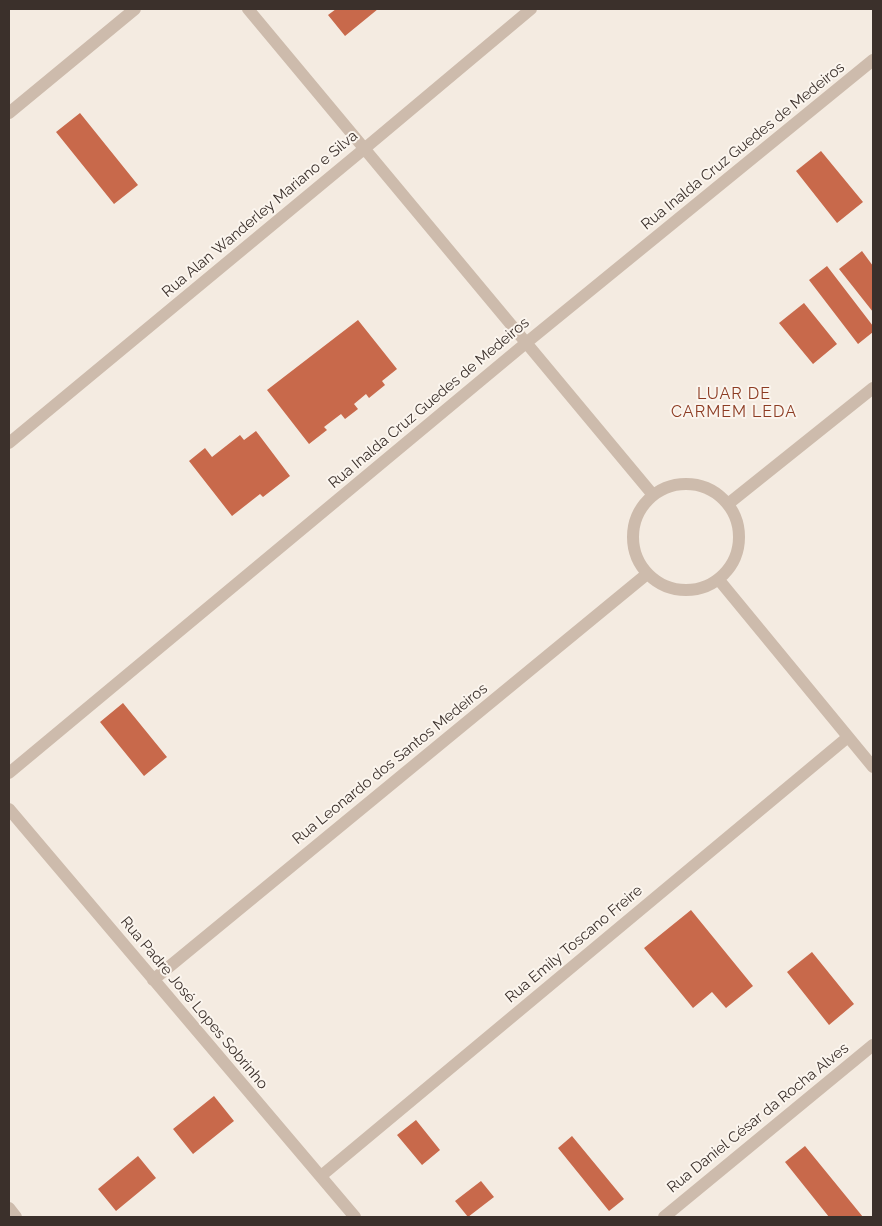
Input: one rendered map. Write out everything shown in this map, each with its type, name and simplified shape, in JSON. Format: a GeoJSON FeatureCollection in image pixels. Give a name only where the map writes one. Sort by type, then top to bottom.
{"type":"FeatureCollection","features":[{"type":"Feature","properties":{"kind":"street"},"geometry":{"type":"LineString","coordinates":[[9,113],[135,9]]}},
{"type":"Feature","properties":{"kind":"street"},"geometry":{"type":"LineString","coordinates":[[248,9],[653,495]]}},
{"type":"Feature","properties":{"kind":"street","name":"Rua Alan Wanderley Mariano e Silva"},"geometry":{"type":"LineString","coordinates":[[9,443],[531,9]]}},
{"type":"Feature","properties":{"kind":"street","name":"Rua Inalda Cruz Guedes de Medeiros"},"geometry":{"type":"LineString","coordinates":[[9,773],[526,343],[873,60]]}},
{"type":"Feature","properties":{"kind":"street"},"geometry":{"type":"LineString","coordinates":[[728,504],[873,388]]}},
{"type":"Feature","properties":{"kind":"street"},"geometry":{"type":"LineString","coordinates":[[684,484],[700,486],[716,493],[728,504],[736,519],[739,536],[738,552],[731,567],[720,580],[706,587],[690,591],[674,590],[659,584],[647,574],[638,562],[633,548],[633,533],[636,519],[642,506],[653,495],[667,487],[684,484]]}},
{"type":"Feature","properties":{"kind":"street","name":"Rua Leonardo dos Santos Medeiros"},"geometry":{"type":"LineString","coordinates":[[153,980],[647,574]]}},
{"type":"Feature","properties":{"kind":"street"},"geometry":{"type":"LineString","coordinates":[[720,580],[873,767]]}},
{"type":"Feature","properties":{"kind":"street","name":"Rua Emily Toscano Freire"},"geometry":{"type":"LineString","coordinates":[[321,1176],[848,737]]}},
{"type":"Feature","properties":{"kind":"street","name":"Rua Padre José Lopes Sobrinho"},"geometry":{"type":"LineString","coordinates":[[9,809],[355,1217]]}},
{"type":"Feature","properties":{"kind":"street","name":"Rua Daniel César da Rocha Alves"},"geometry":{"type":"LineString","coordinates":[[664,1217],[873,1045]]}},
{"type":"Feature","properties":{"kind":"street"},"geometry":{"type":"LineString","coordinates":[[9,1208],[16,1217]]}},
{"type":"Feature","properties":{"kind":"building"},"geometry":{"type":"Polygon","coordinates":[[[336,9],[378,9],[345,36],[328,15],[336,9]]]}},
{"type":"Feature","properties":{"kind":"building"},"geometry":{"type":"Polygon","coordinates":[[[80,113],[138,185],[114,204],[56,132],[80,113]]]}},
{"type":"Feature","properties":{"kind":"building"},"geometry":{"type":"Polygon","coordinates":[[[821,151],[863,202],[837,223],[796,171],[821,151]]]}},
{"type":"Feature","properties":{"kind":"building"},"geometry":{"type":"Polygon","coordinates":[[[862,251],[873,266],[873,312],[839,269],[862,251]]]}},
{"type":"Feature","properties":{"kind":"building"},"geometry":{"type":"Polygon","coordinates":[[[827,266],[873,326],[873,332],[858,344],[809,280],[827,266]]]}},
{"type":"Feature","properties":{"kind":"building"},"geometry":{"type":"Polygon","coordinates":[[[804,303],[837,344],[813,364],[779,323],[804,303]]]}},
{"type":"Feature","properties":{"kind":"building"},"geometry":{"type":"Polygon","coordinates":[[[358,320],[397,369],[382,381],[385,385],[369,398],[366,394],[354,404],[358,409],[345,419],[341,414],[324,427],[327,430],[309,444],[267,390],[358,320]]]}},
{"type":"Feature","properties":{"kind":"building"},"geometry":{"type":"Polygon","coordinates":[[[256,431],[290,476],[263,497],[260,494],[232,516],[189,461],[205,448],[212,457],[240,435],[244,440],[256,431]]]}},
{"type":"Feature","properties":{"kind":"building"},"geometry":{"type":"Polygon","coordinates":[[[123,703],[167,757],[144,776],[100,722],[123,703]]]}},
{"type":"Feature","properties":{"kind":"building"},"geometry":{"type":"Polygon","coordinates":[[[691,910],[753,986],[726,1008],[712,992],[693,1008],[644,948],[691,910]]]}},
{"type":"Feature","properties":{"kind":"building"},"geometry":{"type":"Polygon","coordinates":[[[812,952],[854,1004],[829,1025],[787,972],[812,952]]]}},
{"type":"Feature","properties":{"kind":"building"},"geometry":{"type":"Polygon","coordinates":[[[214,1096],[234,1121],[193,1154],[173,1129],[214,1096]]]}},
{"type":"Feature","properties":{"kind":"building"},"geometry":{"type":"Polygon","coordinates":[[[416,1120],[440,1150],[422,1165],[397,1135],[416,1120]]]}},
{"type":"Feature","properties":{"kind":"building"},"geometry":{"type":"Polygon","coordinates":[[[572,1136],[624,1199],[609,1211],[558,1148],[572,1136]]]}},
{"type":"Feature","properties":{"kind":"building"},"geometry":{"type":"Polygon","coordinates":[[[805,1146],[863,1217],[829,1217],[785,1162],[805,1146]]]}},
{"type":"Feature","properties":{"kind":"building"},"geometry":{"type":"Polygon","coordinates":[[[138,1156],[156,1178],[116,1211],[98,1189],[138,1156]]]}},
{"type":"Feature","properties":{"kind":"building"},"geometry":{"type":"Polygon","coordinates":[[[481,1181],[494,1197],[468,1217],[455,1201],[481,1181]]]}},
{"type":"Feature","properties":{"kind":"district","name":"LUAR DE CARMEM LEDA"},"geometry":{"type":"Point","coordinates":[734,403]}}]}
